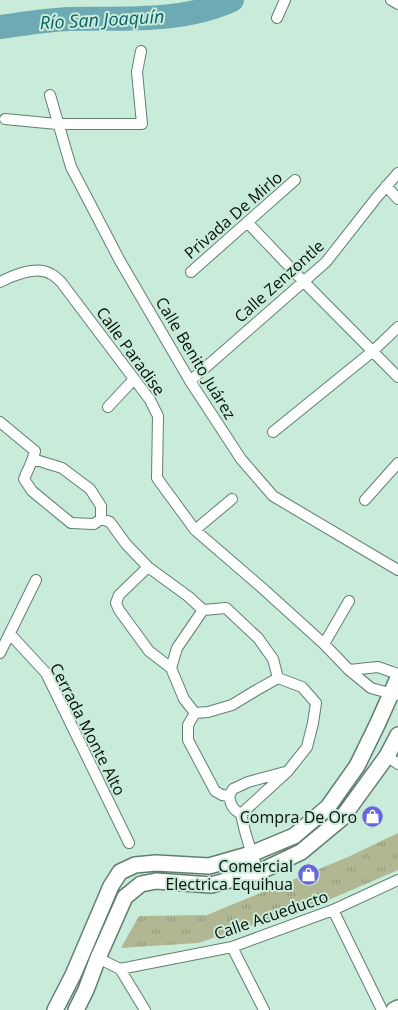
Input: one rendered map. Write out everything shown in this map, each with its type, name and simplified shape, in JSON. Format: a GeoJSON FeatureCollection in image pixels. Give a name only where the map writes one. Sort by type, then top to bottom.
{"type":"FeatureCollection","features":[{"type":"Feature","properties":{"kind":"main road"},"geometry":{"type":"LineString","coordinates":[[55,1010],[120,872],[134,865],[156,863],[209,866],[251,854],[294,836],[328,807],[357,766],[394,695],[398,678]]}},
{"type":"Feature","properties":{"kind":"main road"},"geometry":{"type":"LineString","coordinates":[[76,1010],[125,897],[141,884],[156,881],[211,885],[259,872],[302,852],[342,818],[392,760],[398,735]]}},
{"type":"Feature","properties":{"kind":"main road"},"geometry":{"type":"LineString","coordinates":[[394,1010],[398,1008]]}},
{"type":"Feature","properties":{"kind":"street"},"geometry":{"type":"LineString","coordinates":[[277,18],[285,0]]}},
{"type":"Feature","properties":{"kind":"street"},"geometry":{"type":"LineString","coordinates":[[391,0],[398,4]]}},
{"type":"Feature","properties":{"kind":"street"},"geometry":{"type":"LineString","coordinates":[[5,119],[57,124],[142,124],[137,72],[141,50]]}},
{"type":"Feature","properties":{"kind":"street","name":"Calle Benito Juárez"},"geometry":{"type":"LineString","coordinates":[[50,95],[71,167],[120,261],[190,381],[241,459],[273,496],[398,570]]}},
{"type":"Feature","properties":{"kind":"street","name":"Calle Zenzontle"},"geometry":{"type":"LineString","coordinates":[[190,381],[326,262],[398,173]]}},
{"type":"Feature","properties":{"kind":"street","name":"Privada De Mirlo"},"geometry":{"type":"LineString","coordinates":[[191,272],[295,180]]}},
{"type":"Feature","properties":{"kind":"street"},"geometry":{"type":"LineString","coordinates":[[386,186],[398,198]]}},
{"type":"Feature","properties":{"kind":"street"},"geometry":{"type":"LineString","coordinates":[[247,222],[398,376]]}},
{"type":"Feature","properties":{"kind":"street","name":"Calle Paradise"},"geometry":{"type":"LineString","coordinates":[[0,282],[35,270],[50,273],[61,282],[150,400],[158,416],[157,478],[195,530],[324,644],[349,670],[371,688],[394,695]]}},
{"type":"Feature","properties":{"kind":"street"},"geometry":{"type":"LineString","coordinates":[[273,432],[373,351],[398,327]]}},
{"type":"Feature","properties":{"kind":"street"},"geometry":{"type":"LineString","coordinates":[[108,407],[134,379]]}},
{"type":"Feature","properties":{"kind":"street"},"geometry":{"type":"LineString","coordinates":[[0,422],[35,451],[34,459],[28,467],[24,479],[32,491],[71,523],[94,524],[101,519]]}},
{"type":"Feature","properties":{"kind":"street"},"geometry":{"type":"LineString","coordinates":[[34,459],[62,468],[90,488],[101,506],[101,519]]}},
{"type":"Feature","properties":{"kind":"street"},"geometry":{"type":"LineString","coordinates":[[365,500],[398,464]]}},
{"type":"Feature","properties":{"kind":"street"},"geometry":{"type":"LineString","coordinates":[[195,530],[232,499]]}},
{"type":"Feature","properties":{"kind":"street"},"geometry":{"type":"LineString","coordinates":[[101,519],[110,522],[126,544],[148,567],[189,597],[203,610],[226,608],[258,638],[273,660],[278,678]]}},
{"type":"Feature","properties":{"kind":"street"},"geometry":{"type":"LineString","coordinates":[[148,567],[119,596],[116,603],[119,610],[150,651],[171,668],[184,699],[195,713]]}},
{"type":"Feature","properties":{"kind":"street"},"geometry":{"type":"LineString","coordinates":[[0,653],[36,580]]}},
{"type":"Feature","properties":{"kind":"street"},"geometry":{"type":"LineString","coordinates":[[324,644],[349,601]]}},
{"type":"Feature","properties":{"kind":"street"},"geometry":{"type":"LineString","coordinates":[[171,668],[177,648],[203,610]]}},
{"type":"Feature","properties":{"kind":"street","name":"Cerrada Monte Alto"},"geometry":{"type":"LineString","coordinates":[[10,634],[46,673],[129,844]]}},
{"type":"Feature","properties":{"kind":"street"},"geometry":{"type":"LineString","coordinates":[[349,670],[378,667],[398,674]]}},
{"type":"Feature","properties":{"kind":"street"},"geometry":{"type":"LineString","coordinates":[[195,713],[208,712],[232,705],[278,678]]}},
{"type":"Feature","properties":{"kind":"street"},"geometry":{"type":"LineString","coordinates":[[241,814],[288,771],[307,747],[316,703],[302,687],[278,678]]}},
{"type":"Feature","properties":{"kind":"street"},"geometry":{"type":"LineString","coordinates":[[195,713],[188,724],[188,740],[215,791],[229,796]]}},
{"type":"Feature","properties":{"kind":"street"},"geometry":{"type":"LineString","coordinates":[[241,814],[234,811],[231,805],[229,796],[233,789],[248,782],[288,771]]}},
{"type":"Feature","properties":{"kind":"street"},"geometry":{"type":"LineString","coordinates":[[241,814],[251,854],[259,872]]}},
{"type":"Feature","properties":{"kind":"street","name":"Calle Acueducto"},"geometry":{"type":"LineString","coordinates":[[120,969],[232,947],[333,910],[398,880]]}},
{"type":"Feature","properties":{"kind":"street"},"geometry":{"type":"LineString","coordinates":[[333,910],[382,1010]]}},
{"type":"Feature","properties":{"kind":"street"},"geometry":{"type":"LineString","coordinates":[[232,947],[264,1010]]}},
{"type":"Feature","properties":{"kind":"street"},"geometry":{"type":"LineString","coordinates":[[98,958],[120,969],[145,1010]]}},
{"type":"Feature","properties":{"kind":"green space"},"geometry":{"type":"Polygon","coordinates":[[[398,833],[398,870],[331,899],[198,943],[121,948],[139,916],[207,915],[348,857],[398,833]]]}},
{"type":"Feature","properties":{"kind":"waterway","name":"Río San Joaquín"},"geometry":{"type":"LineString","coordinates":[[0,27],[69,19],[131,19],[173,16],[193,13],[232,0]]}},
{"type":"Feature","properties":{"kind":"place","name":"Compra De Oro"},"geometry":{"type":"Point","coordinates":[373,817]}},
{"type":"Feature","properties":{"kind":"place","name":"Comercial Electrica Equihua"},"geometry":{"type":"Point","coordinates":[309,875]}}]}
